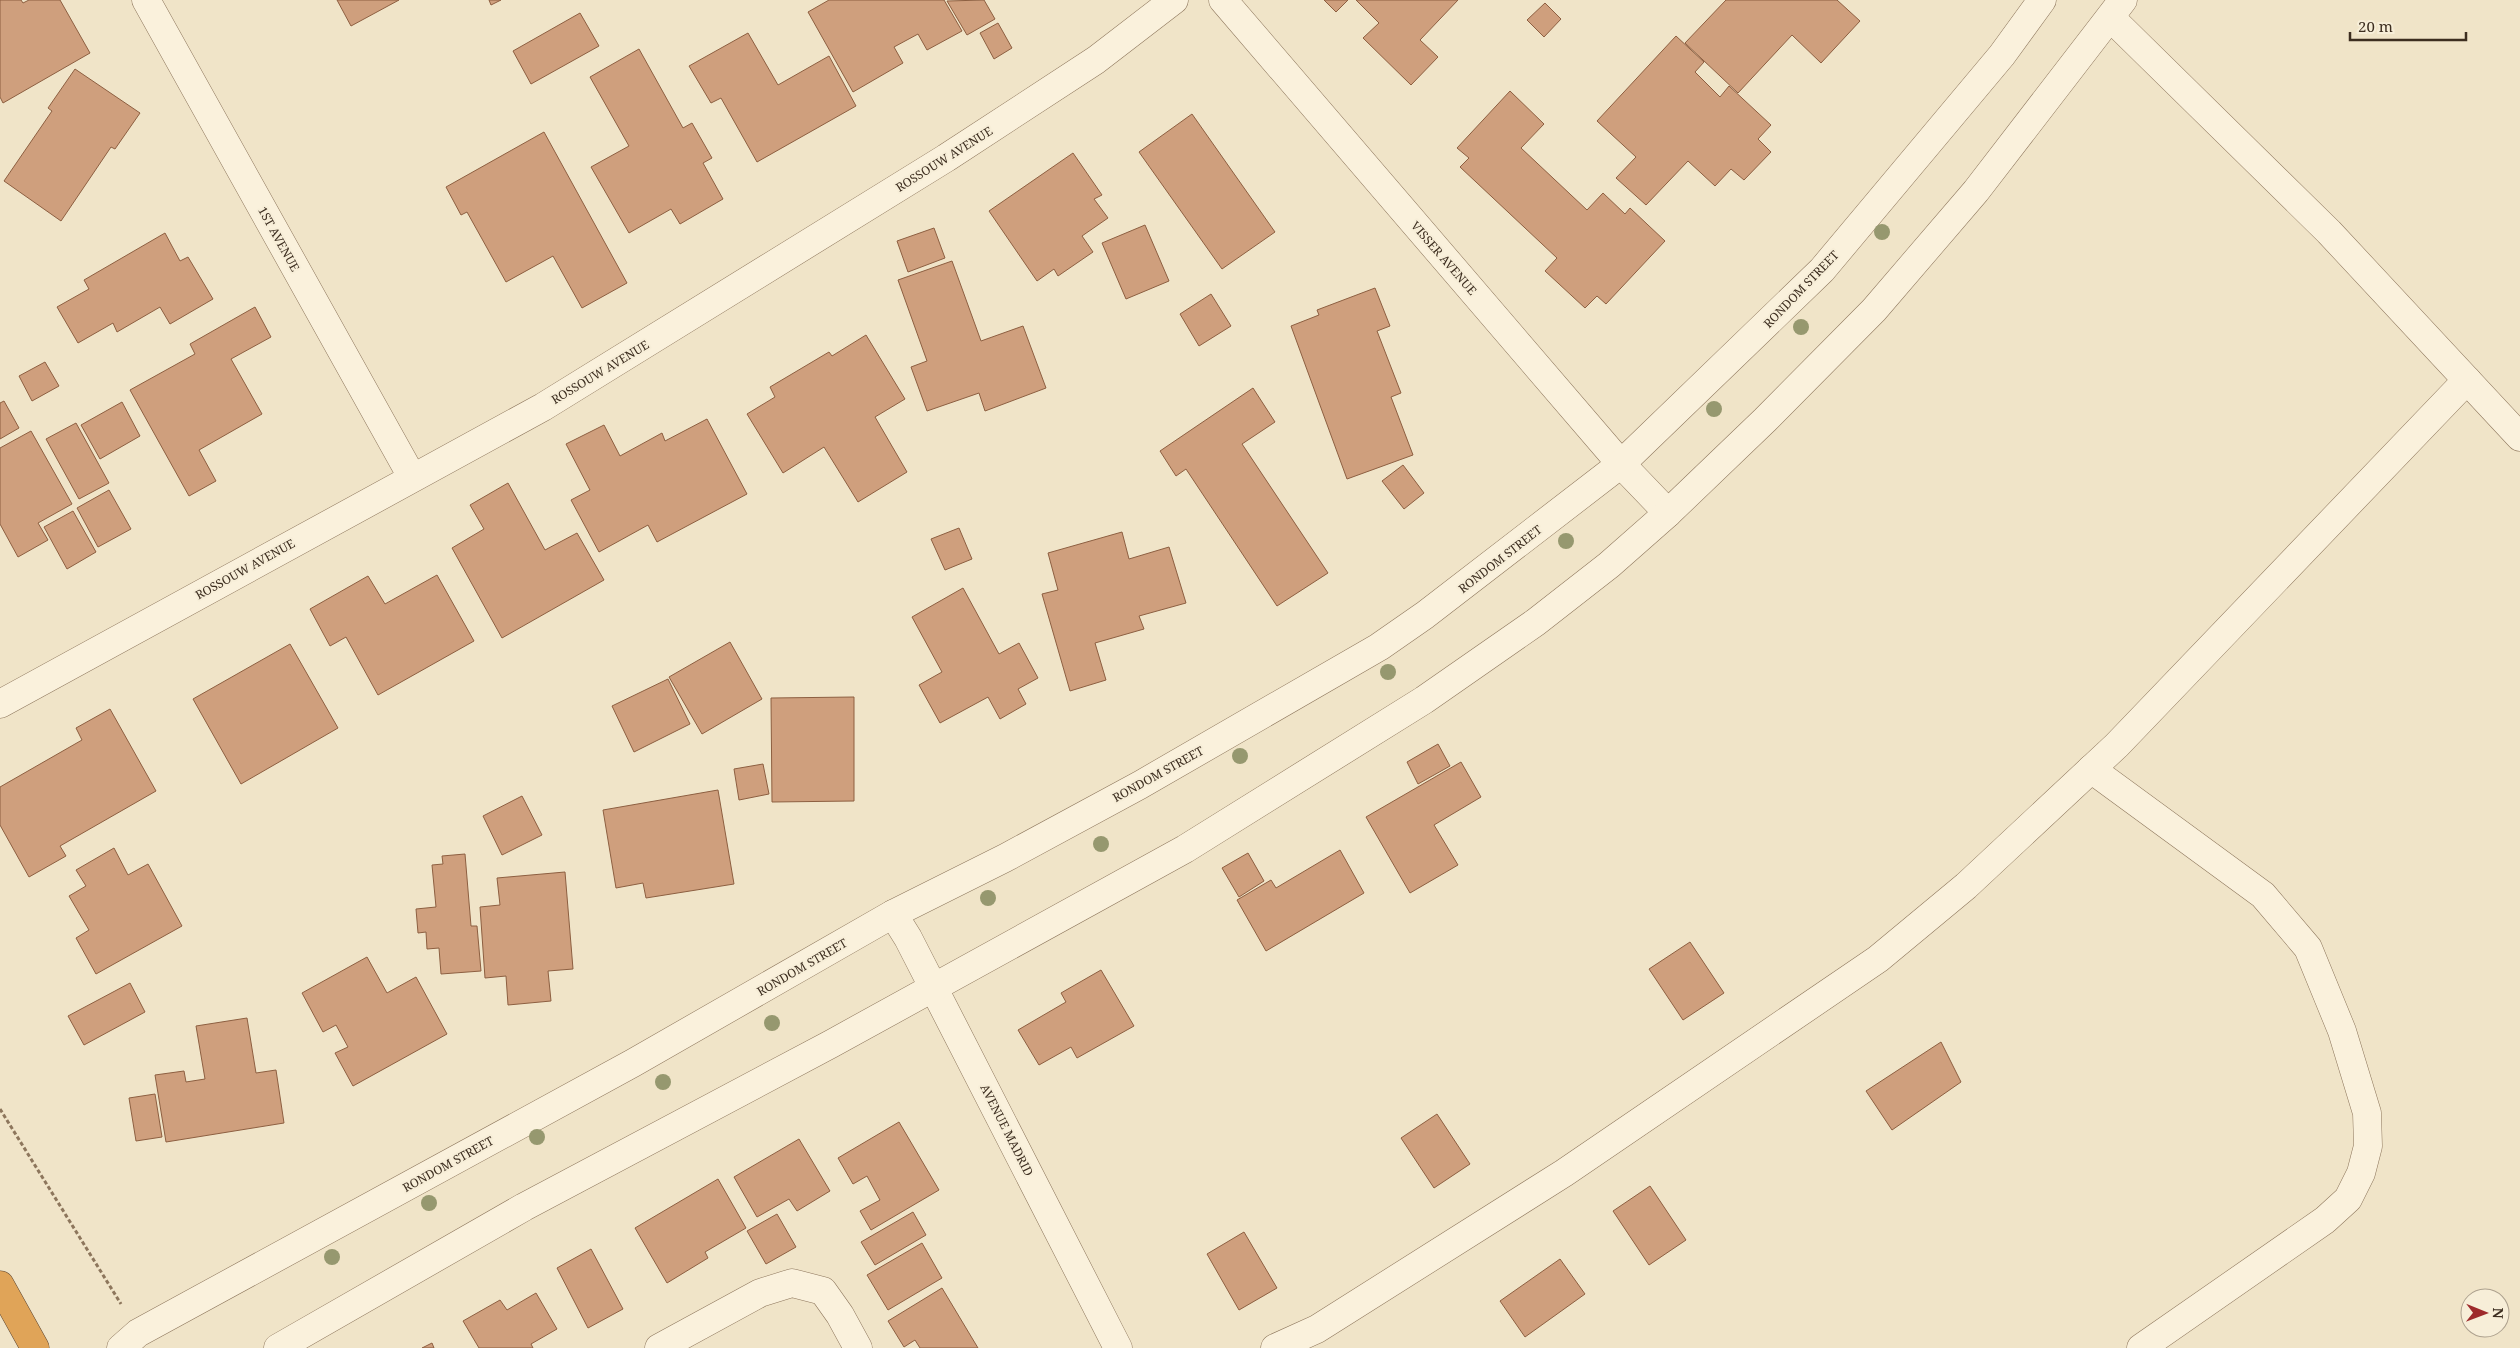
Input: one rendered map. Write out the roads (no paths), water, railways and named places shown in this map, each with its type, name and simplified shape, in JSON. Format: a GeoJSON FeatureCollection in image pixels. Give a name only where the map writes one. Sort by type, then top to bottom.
{"type":"FeatureCollection","features":[{"type":"Feature","properties":{"kind":"highway"},"geometry":{"type":"LineString","coordinates":[[0,1285],[35,1348]]}},
{"type":"Feature","properties":{"kind":"street","name":"1ST AVENUE"},"geometry":{"type":"LineString","coordinates":[[146,0],[412,477]]}},
{"type":"Feature","properties":{"kind":"street","name":"ROSSOUW AVENUE"},"geometry":{"type":"LineString","coordinates":[[0,704],[543,407],[746,283],[1096,60],[1174,0]]}},
{"type":"Feature","properties":{"kind":"street","name":"VISSER AVENUE"},"geometry":{"type":"LineString","coordinates":[[1223,0],[1621,464],[1668,513]]}},
{"type":"Feature","properties":{"kind":"street","name":"RONDOM STREET"},"geometry":{"type":"LineString","coordinates":[[130,1340],[624,1067],[893,914],[1005,858],[1131,789],[1379,647],[1467,585],[1621,464],[1822,270],[2002,55],[2042,0]]}},
{"type":"Feature","properties":{"kind":"street"},"geometry":{"type":"LineString","coordinates":[[278,1348],[524,1207],[831,1044],[1184,849],[1424,700],[1543,617],[1609,565],[1668,513],[1765,420],[1874,310],[1976,191],[2117,9],[2520,436]]}},
{"type":"Feature","properties":{"kind":"street"},"geometry":{"type":"LineString","coordinates":[[1275,1348],[1317,1330],[1564,1173],[1878,959],[1966,886],[2091,769],[2467,380]]}},
{"type":"Feature","properties":{"kind":"street"},"geometry":{"type":"LineString","coordinates":[[2091,769],[2263,895],[2308,948],[2342,1031],[2367,1113],[2368,1146],[2361,1173],[2348,1200],[2325,1220],[2141,1348]]}},
{"type":"Feature","properties":{"kind":"street","name":"AVENUE MADRID"},"geometry":{"type":"LineString","coordinates":[[893,914],[933,986],[1118,1348]]}},
{"type":"Feature","properties":{"kind":"street"},"geometry":{"type":"LineString","coordinates":[[658,1348],[760,1293],[792,1283],[822,1291],[840,1315],[858,1348]]}}]}
